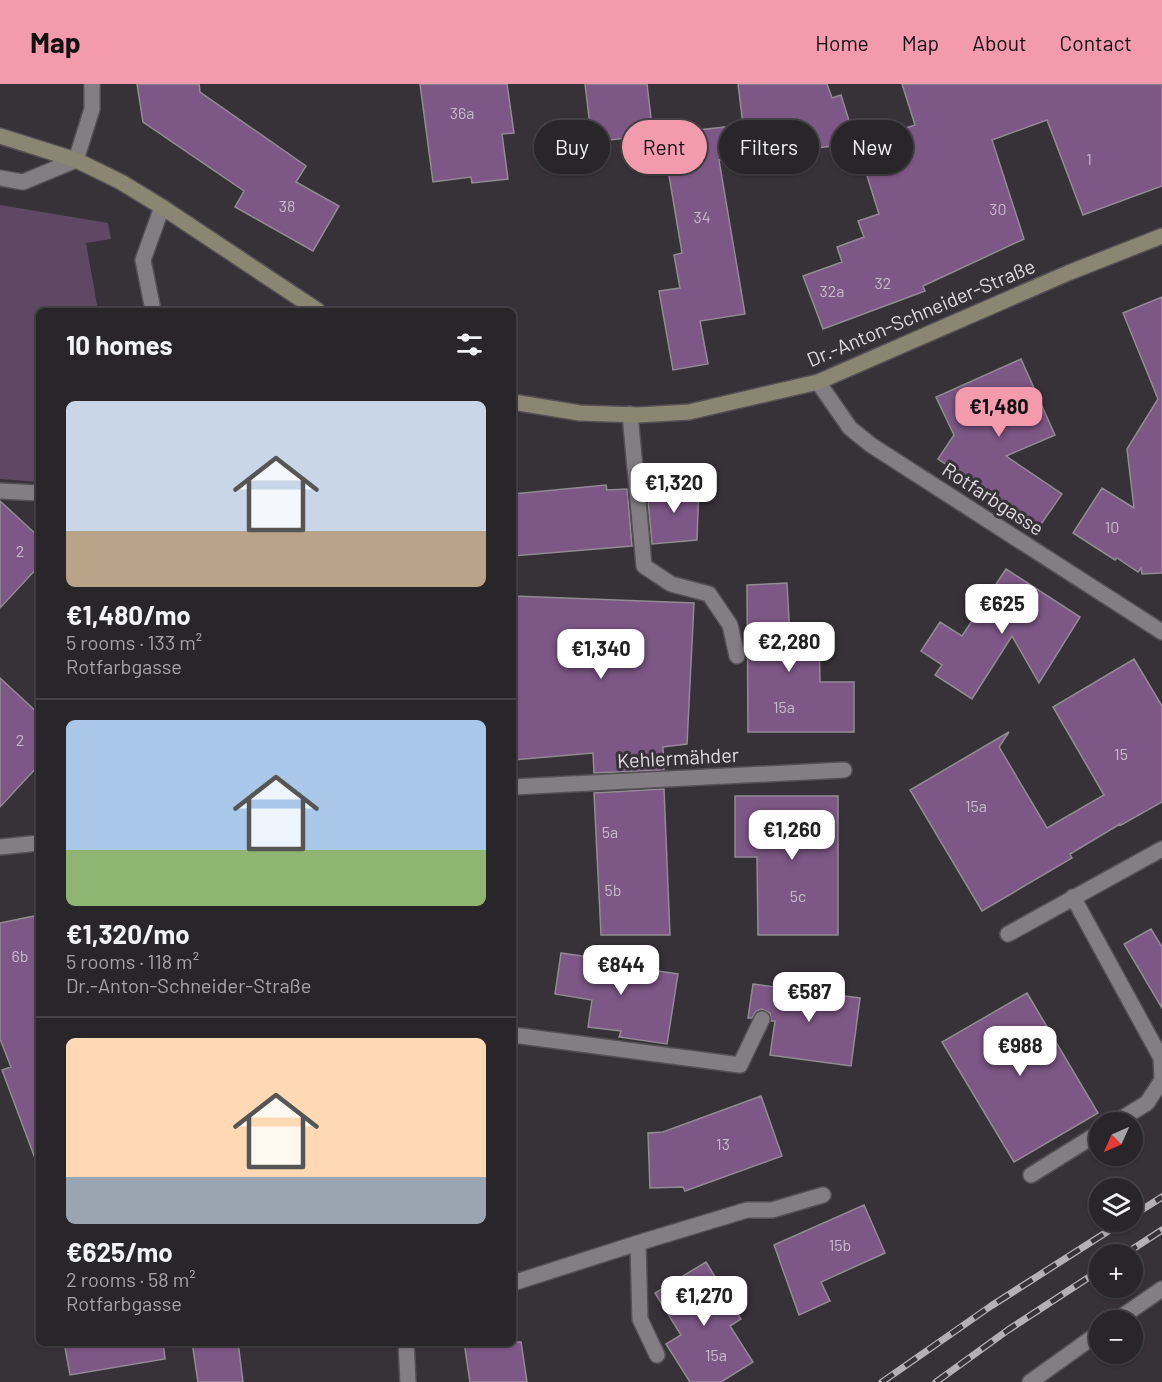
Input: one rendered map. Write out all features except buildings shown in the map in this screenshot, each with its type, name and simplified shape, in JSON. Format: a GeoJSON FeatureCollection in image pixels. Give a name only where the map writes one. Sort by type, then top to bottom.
{"type":"FeatureCollection","features":[{"type":"Feature","properties":{"kind":"main road"},"geometry":{"type":"LineString","coordinates":[[0,136],[76,160],[121,182],[314,308]]}},
{"type":"Feature","properties":{"kind":"main road","name":"Dr.-Anton-Schneider-Straße"},"geometry":{"type":"LineString","coordinates":[[516,402],[580,413],[690,412],[818,382],[1068,273],[1162,236]]}},
{"type":"Feature","properties":{"kind":"street"},"geometry":{"type":"LineString","coordinates":[[0,178],[23,182],[76,160],[92,109],[92,84]]}},
{"type":"Feature","properties":{"kind":"street"},"geometry":{"type":"LineString","coordinates":[[153,308],[143,260],[162,207]]}},
{"type":"Feature","properties":{"kind":"street","name":"Rotfarbgasse"},"geometry":{"type":"LineString","coordinates":[[818,382],[850,428],[871,446],[1162,632]]}},
{"type":"Feature","properties":{"kind":"street"},"geometry":{"type":"LineString","coordinates":[[630,414],[644,566],[671,584],[709,594],[730,625],[737,656]]}},
{"type":"Feature","properties":{"kind":"street"},"geometry":{"type":"LineString","coordinates":[[0,491],[36,493]]}},
{"type":"Feature","properties":{"kind":"street","name":"Kehlermähder"},"geometry":{"type":"LineString","coordinates":[[516,787],[844,770]]}},
{"type":"Feature","properties":{"kind":"street"},"geometry":{"type":"LineString","coordinates":[[0,847],[36,843]]}},
{"type":"Feature","properties":{"kind":"street"},"geometry":{"type":"LineString","coordinates":[[1008,934],[1162,849]]}},
{"type":"Feature","properties":{"kind":"street"},"geometry":{"type":"LineString","coordinates":[[1073,897],[1161,1058],[1162,1079],[1148,1103],[1133,1112]]}},
{"type":"Feature","properties":{"kind":"street"},"geometry":{"type":"LineString","coordinates":[[516,1035],[740,1065],[762,1019]]}},
{"type":"Feature","properties":{"kind":"street"},"geometry":{"type":"LineString","coordinates":[[1031,1175],[1089,1139]]}},
{"type":"Feature","properties":{"kind":"street"},"geometry":{"type":"LineString","coordinates":[[516,1282],[747,1210],[772,1210],[823,1195]]}},
{"type":"Feature","properties":{"kind":"street"},"geometry":{"type":"LineString","coordinates":[[638,1243],[640,1319],[657,1354]]}},
{"type":"Feature","properties":{"kind":"street"},"geometry":{"type":"LineString","coordinates":[[1131,1310],[1162,1289]]}},
{"type":"Feature","properties":{"kind":"street"},"geometry":{"type":"LineString","coordinates":[[1030,1382],[1089,1340]]}},
{"type":"Feature","properties":{"kind":"street"},"geometry":{"type":"LineString","coordinates":[[406,1346],[408,1382]]}},
{"type":"Feature","properties":{"kind":"shaded area"},"geometry":{"type":"Polygon","coordinates":[[[0,205],[108,223],[111,239],[86,243],[98,308],[36,308],[36,482],[0,479],[0,205]]]}},
{"type":"Feature","properties":{"kind":"railway"},"geometry":{"type":"LineString","coordinates":[[1143,1209],[1162,1197]]}},
{"type":"Feature","properties":{"kind":"railway"},"geometry":{"type":"LineString","coordinates":[[1140,1244],[1162,1230]]}},
{"type":"Feature","properties":{"kind":"railway"},"geometry":{"type":"LineString","coordinates":[[882,1382],[991,1306],[1107,1232]]}},
{"type":"Feature","properties":{"kind":"railway"},"geometry":{"type":"LineString","coordinates":[[936,1382],[1008,1330],[1089,1277]]}}]}
